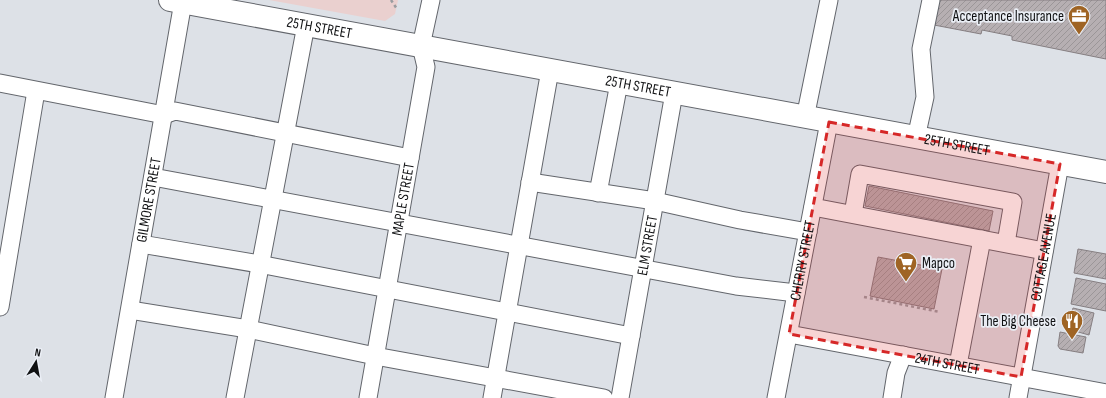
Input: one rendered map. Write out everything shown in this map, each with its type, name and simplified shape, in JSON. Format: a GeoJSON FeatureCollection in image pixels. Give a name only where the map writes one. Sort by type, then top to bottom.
{"type":"FeatureCollection","features":[{"type":"Feature","properties":{"kind":"main road","name":"25TH STREET"},"geometry":{"type":"LineString","coordinates":[[177,1],[805,118],[1106,172]]}},
{"type":"Feature","properties":{"kind":"street","name":"MAPLE STREET"},"geometry":{"type":"LineString","coordinates":[[368,398],[426,67],[421,46],[431,0]]}},
{"type":"Feature","properties":{"kind":"street"},"geometry":{"type":"LineString","coordinates":[[805,118],[829,0]]}},
{"type":"Feature","properties":{"kind":"street"},"geometry":{"type":"LineString","coordinates":[[916,138],[925,97],[921,49],[931,0]]}},
{"type":"Feature","properties":{"kind":"street","name":"GILMORE STREET"},"geometry":{"type":"LineString","coordinates":[[114,398],[164,114],[177,1]]}},
{"type":"Feature","properties":{"kind":"street"},"geometry":{"type":"LineString","coordinates":[[236,398],[259,264],[306,25]]}},
{"type":"Feature","properties":{"kind":"street"},"geometry":{"type":"LineString","coordinates":[[492,398],[550,70]]}},
{"type":"Feature","properties":{"kind":"street"},"geometry":{"type":"LineString","coordinates":[[598,193],[619,83]]}},
{"type":"Feature","properties":{"kind":"street"},"geometry":{"type":"LineString","coordinates":[[0,84],[164,114],[175,111],[410,158]]}},
{"type":"Feature","properties":{"kind":"street"},"geometry":{"type":"LineString","coordinates":[[0,307],[36,91]]}},
{"type":"Feature","properties":{"kind":"street","name":"ELM STREET"},"geometry":{"type":"LineString","coordinates":[[620,398],[674,93]]}},
{"type":"Feature","properties":{"kind":"street","name":"CHERRY STREET"},"geometry":{"type":"LineString","coordinates":[[776,398],[829,122]]}},
{"type":"Feature","properties":{"kind":"street","name":"COTTAGE AVENUE"},"geometry":{"type":"LineString","coordinates":[[1018,398],[1060,164]]}},
{"type":"Feature","properties":{"kind":"street"},"geometry":{"type":"LineString","coordinates":[[853,214],[860,174],[1013,202],[1006,244]]}},
{"type":"Feature","properties":{"kind":"street"},"geometry":{"type":"LineString","coordinates":[[153,177],[273,198],[736,286],[796,293]]}},
{"type":"Feature","properties":{"kind":"street"},"geometry":{"type":"LineString","coordinates":[[530,182],[655,201],[740,220],[808,232]]}},
{"type":"Feature","properties":{"kind":"street"},"geometry":{"type":"LineString","coordinates":[[813,207],[1044,251]]}},
{"type":"Feature","properties":{"kind":"street"},"geometry":{"type":"LineString","coordinates":[[958,366],[982,239]]}},
{"type":"Feature","properties":{"kind":"street"},"geometry":{"type":"LineString","coordinates":[[141,244],[259,264],[387,290],[632,336]]}},
{"type":"Feature","properties":{"kind":"street"},"geometry":{"type":"LineString","coordinates":[[130,310],[248,329],[375,356],[604,398]]}},
{"type":"Feature","properties":{"kind":"street","name":"24TH STREET"},"geometry":{"type":"LineString","coordinates":[[788,334],[1106,393]]}},
{"type":"Feature","properties":{"kind":"street"},"geometry":{"type":"LineString","coordinates":[[892,398],[896,373],[903,355]]}},
{"type":"Feature","properties":{"kind":"path"},"geometry":{"type":"LineString","coordinates":[[391,0],[397,9]]}},
{"type":"Feature","properties":{"kind":"path"},"geometry":{"type":"LineString","coordinates":[[864,297],[940,312]]}},
{"type":"Feature","properties":{"kind":"highlighted area"},"geometry":{"type":"Polygon","coordinates":[[[829,122],[1060,164],[1021,377],[789,334],[829,122]]]}},
{"type":"Feature","properties":{"kind":"shaded area"},"geometry":{"type":"Polygon","coordinates":[[[269,0],[398,0],[395,14],[385,21],[269,0]]]}},
{"type":"Feature","properties":{"kind":"building"},"geometry":{"type":"Polygon","coordinates":[[[939,0],[1106,0],[1106,59],[1012,40],[1012,36],[982,30],[981,34],[934,25],[939,0]]]}},
{"type":"Feature","properties":{"kind":"building","name":"Mapco"},"geometry":{"type":"Polygon","coordinates":[[[869,186],[993,211],[989,231],[865,206],[869,186]]]}},
{"type":"Feature","properties":{"kind":"building"},"geometry":{"type":"Polygon","coordinates":[[[1078,249],[1106,254],[1106,279],[1074,273],[1078,249]]]}},
{"type":"Feature","properties":{"kind":"building","name":"Mapco"},"geometry":{"type":"Polygon","coordinates":[[[878,257],[942,269],[934,309],[870,296],[878,257]]]}},
{"type":"Feature","properties":{"kind":"building"},"geometry":{"type":"Polygon","coordinates":[[[1076,278],[1106,284],[1106,311],[1071,304],[1076,278]]]}},
{"type":"Feature","properties":{"kind":"building"},"geometry":{"type":"Polygon","coordinates":[[[1073,308],[1094,313],[1089,335],[1064,328],[1067,314],[1071,315],[1073,308]]]}},
{"type":"Feature","properties":{"kind":"building","name":"The Big Cheese"},"geometry":{"type":"Polygon","coordinates":[[[1060,332],[1086,337],[1083,353],[1060,349],[1058,346],[1060,332]]]}},
{"type":"Feature","properties":{"kind":"place","name":"Acceptance Insurance"},"geometry":{"type":"Point","coordinates":[1079,36]}},
{"type":"Feature","properties":{"kind":"place","name":"Mapco"},"geometry":{"type":"Point","coordinates":[906,282]}},
{"type":"Feature","properties":{"kind":"place","name":"The Big Cheese"},"geometry":{"type":"Point","coordinates":[1072,340]}}]}
